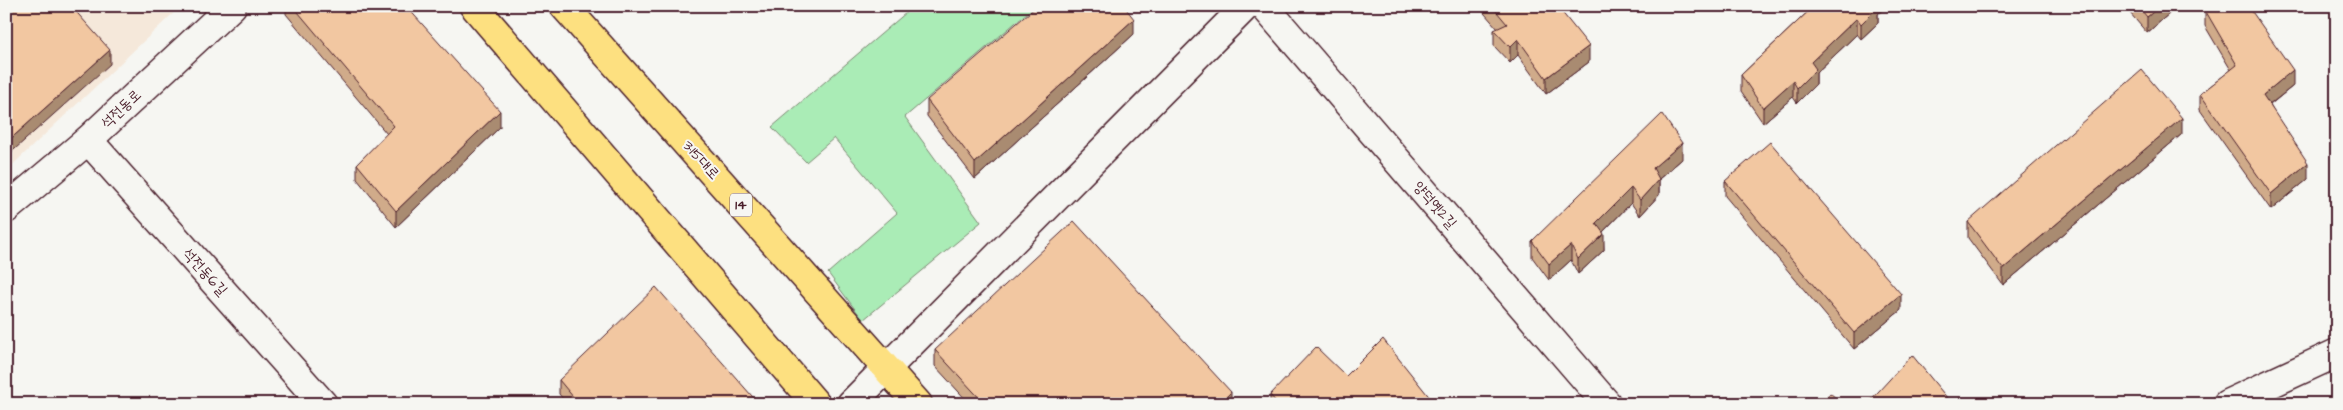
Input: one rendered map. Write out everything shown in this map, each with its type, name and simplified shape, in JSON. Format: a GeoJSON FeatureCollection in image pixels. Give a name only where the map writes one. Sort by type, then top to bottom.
{"type":"FeatureCollection","features":[{"type":"Feature","properties":{"kind":"main road"},"geometry":{"type":"LineString","coordinates":[[474,6],[816,404]]}},
{"type":"Feature","properties":{"kind":"main road","name":"3·15대로"},"geometry":{"type":"LineString","coordinates":[[564,6],[918,404]]}},
{"type":"Feature","properties":{"kind":"street","name":"석전동로"},"geometry":{"type":"LineString","coordinates":[[6,209],[88,140],[232,6]]}},
{"type":"Feature","properties":{"kind":"street"},"geometry":{"type":"LineString","coordinates":[[851,404],[1246,6]]}},
{"type":"Feature","properties":{"kind":"street","name":"양덕옛2길"},"geometry":{"type":"LineString","coordinates":[[1264,6],[1607,404]]}},
{"type":"Feature","properties":{"kind":"street","name":"석전동6길"},"geometry":{"type":"LineString","coordinates":[[88,140],[323,404]]}},
{"type":"Feature","properties":{"kind":"street"},"geometry":{"type":"LineString","coordinates":[[2228,404],[2337,353]]}},
{"type":"Feature","properties":{"kind":"shaded area"},"geometry":{"type":"Polygon","coordinates":[[[6,6],[181,6],[6,171],[6,6]]]}},
{"type":"Feature","properties":{"kind":"green space"},"geometry":{"type":"Polygon","coordinates":[[[914,6],[1035,6],[905,117],[981,222],[863,320],[828,273],[897,213],[834,138],[806,162],[772,127],[914,6]]]}},
{"type":"Feature","properties":{"kind":"building"},"geometry":{"type":"Polygon","coordinates":[[[6,6],[71,6],[110,50],[6,143],[6,6]]]}},
{"type":"Feature","properties":{"kind":"building"},"geometry":{"type":"Polygon","coordinates":[[[293,6],[406,6],[500,111],[396,211],[357,164],[394,126],[293,6]]]}},
{"type":"Feature","properties":{"kind":"building"},"geometry":{"type":"Polygon","coordinates":[[[1037,6],[1124,6],[1134,19],[975,163],[927,100],[1037,6]]]}},
{"type":"Feature","properties":{"kind":"building"},"geometry":{"type":"Polygon","coordinates":[[[1492,6],[1557,6],[1589,46],[1546,78],[1518,39],[1510,47],[1494,30],[1507,24],[1492,6]]]}},
{"type":"Feature","properties":{"kind":"building"},"geometry":{"type":"Polygon","coordinates":[[[1814,6],[1878,7],[1861,24],[1857,18],[1811,62],[1816,69],[1797,88],[1793,81],[1763,108],[1741,75],[1814,6]]]}},
{"type":"Feature","properties":{"kind":"building"},"geometry":{"type":"Polygon","coordinates":[[[2138,6],[2160,6],[2147,17],[2138,6]]]}},
{"type":"Feature","properties":{"kind":"building"},"geometry":{"type":"Polygon","coordinates":[[[2210,6],[2248,6],[2293,70],[2263,95],[2308,163],[2271,194],[2200,94],[2237,65],[2205,10],[2210,6]]]}},
{"type":"Feature","properties":{"kind":"building"},"geometry":{"type":"Polygon","coordinates":[[[2142,70],[2182,118],[2003,269],[1968,222],[2142,70]]]}},
{"type":"Feature","properties":{"kind":"building"},"geometry":{"type":"Polygon","coordinates":[[[1662,114],[1682,143],[1653,168],[1659,179],[1640,200],[1631,188],[1596,223],[1604,234],[1578,259],[1571,245],[1549,264],[1532,241],[1662,114]]]}},
{"type":"Feature","properties":{"kind":"building"},"geometry":{"type":"Polygon","coordinates":[[[1770,142],[1901,294],[1854,333],[1725,181],[1770,142]]]}},
{"type":"Feature","properties":{"kind":"building"},"geometry":{"type":"Polygon","coordinates":[[[1074,221],[1231,392],[1219,404],[985,404],[935,350],[1074,221]]]}},
{"type":"Feature","properties":{"kind":"building"},"geometry":{"type":"Polygon","coordinates":[[[656,287],[759,404],[579,404],[559,380],[656,287]]]}},
{"type":"Feature","properties":{"kind":"building"},"geometry":{"type":"Polygon","coordinates":[[[1383,339],[1435,404],[1278,404],[1270,395],[1316,347],[1346,376],[1383,339]]]}},
{"type":"Feature","properties":{"kind":"building"},"geometry":{"type":"Polygon","coordinates":[[[1912,355],[1948,399],[1942,404],[1867,404],[1912,355]]]}},
{"type":"Feature","properties":{"kind":"building"},"geometry":{"type":"Polygon","coordinates":[[[1830,393],[1843,404],[1821,404],[1830,393]]]}}]}
